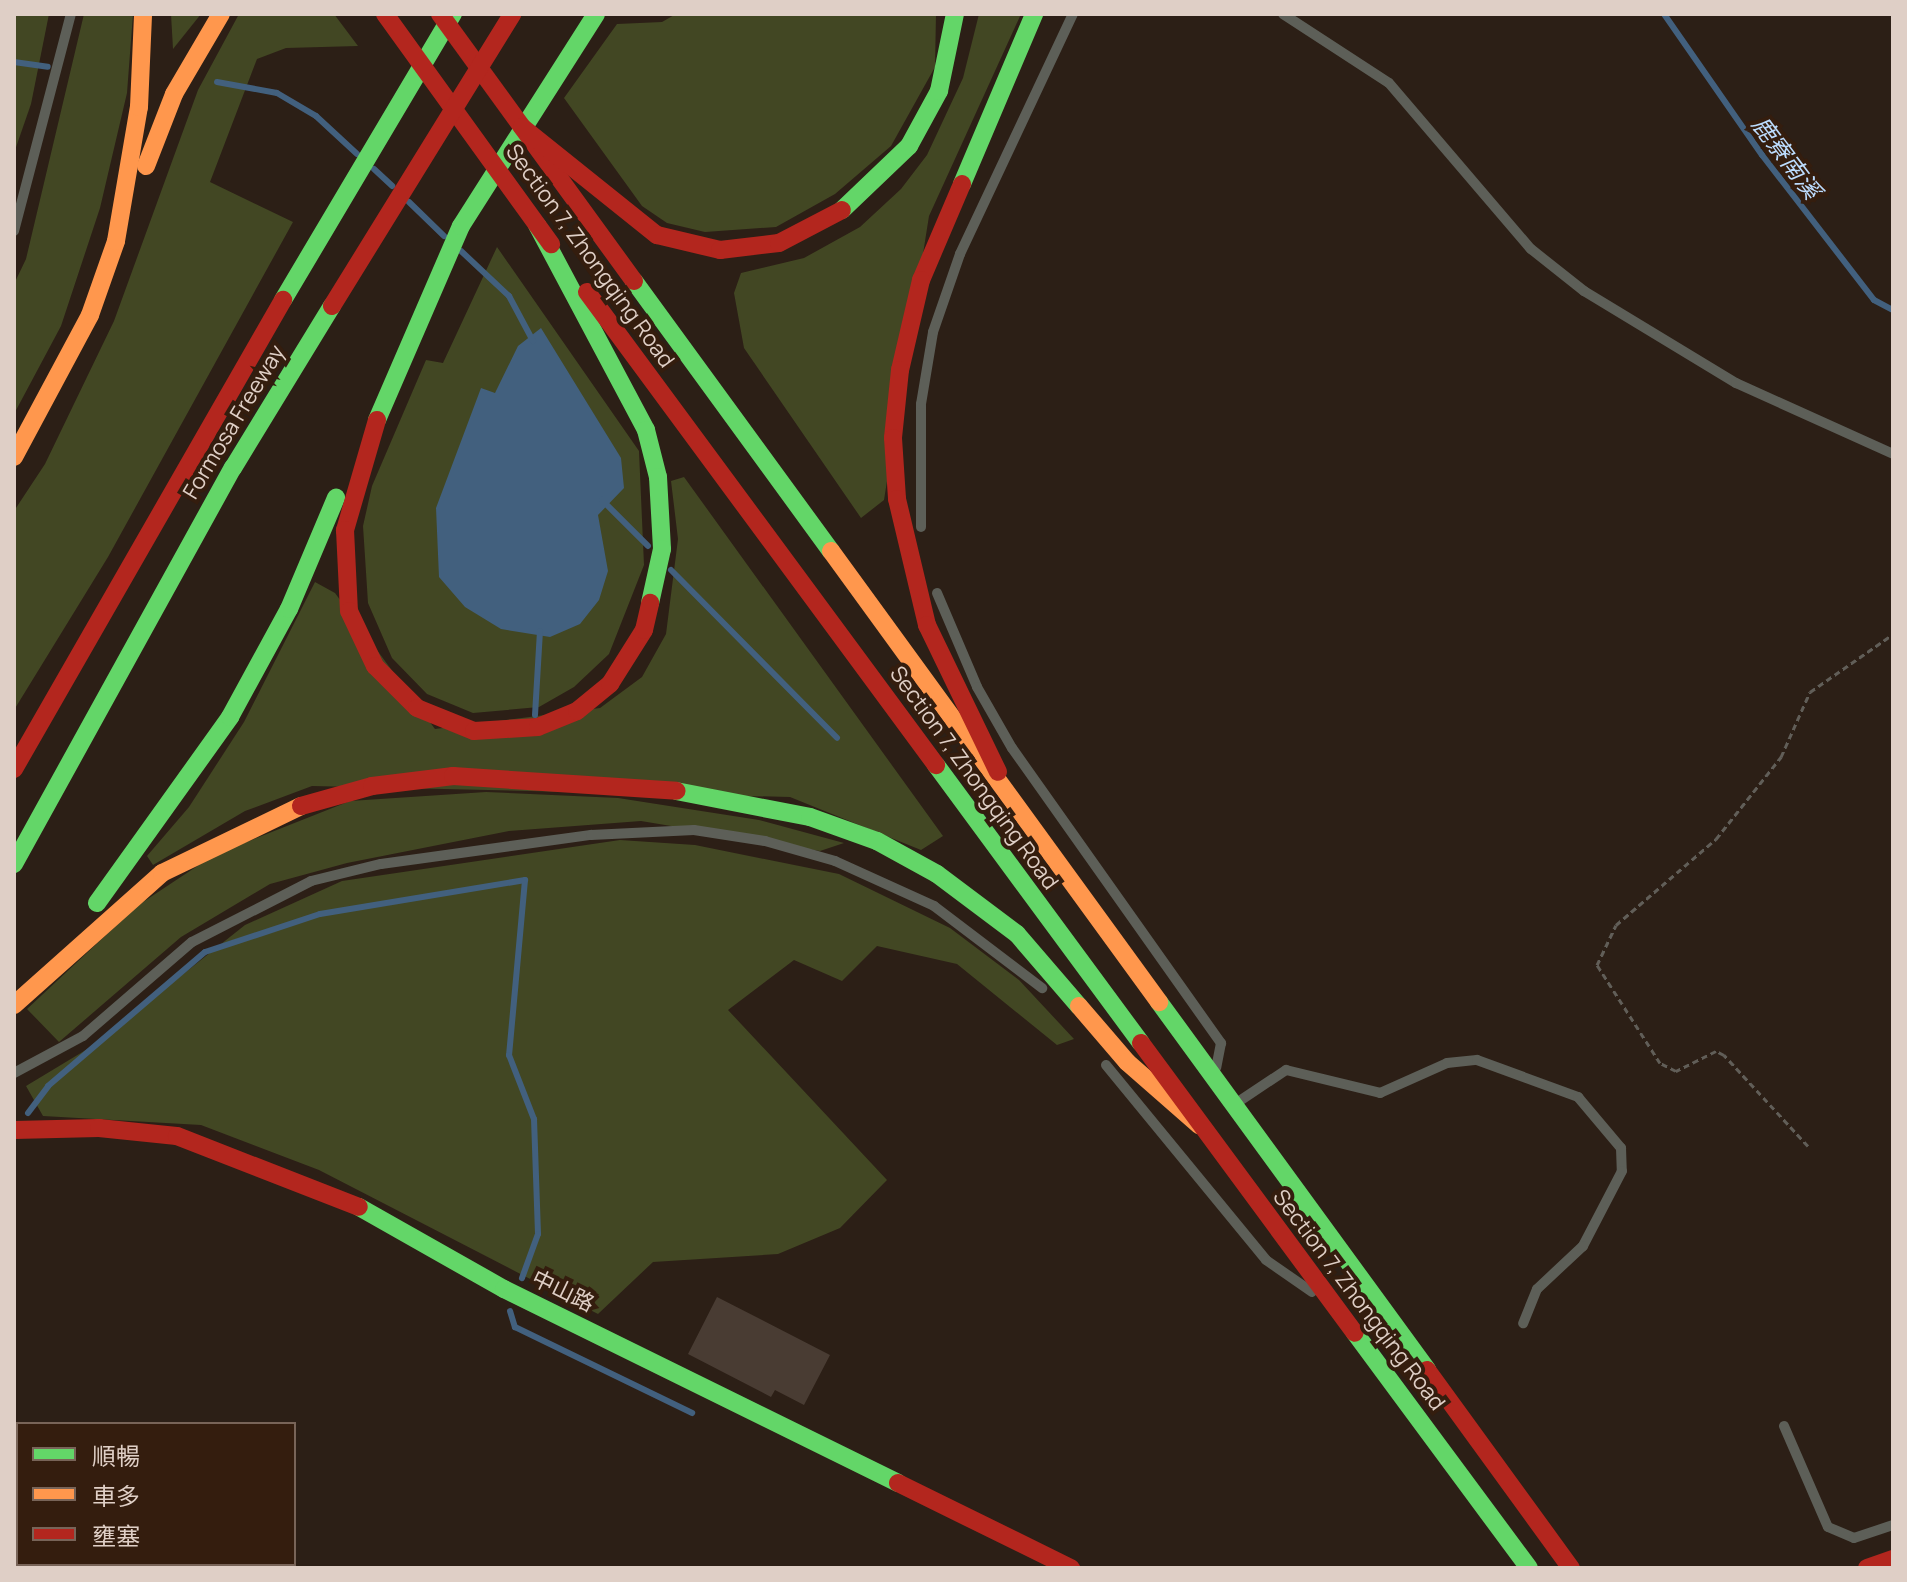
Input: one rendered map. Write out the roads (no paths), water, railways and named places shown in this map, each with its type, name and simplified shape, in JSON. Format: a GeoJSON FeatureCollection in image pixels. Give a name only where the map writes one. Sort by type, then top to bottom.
{"type":"FeatureCollection","features":[{"type":"Feature","properties":{"kind":"main road"},"geometry":{"type":"LineString","coordinates":[[116,241],[139,107],[143,14]]}},
{"type":"Feature","properties":{"kind":"main road"},"geometry":{"type":"LineString","coordinates":[[14,457],[90,315],[116,241],[138,200],[174,94],[221,14]]}},
{"type":"Feature","properties":{"kind":"main road","name":"Section 7, Zhongqing Road"},"geometry":{"type":"LineString","coordinates":[[385,14],[1199,1125],[1529,1568]]}},
{"type":"Feature","properties":{"kind":"main road","name":"Section 7, Zhongqing Road"},"geometry":{"type":"LineString","coordinates":[[440,14],[998,772],[1571,1568]]}},
{"type":"Feature","properties":{"kind":"main road","name":"Formosa Freeway"},"geometry":{"type":"LineString","coordinates":[[14,769],[256,344],[453,14]]}},
{"type":"Feature","properties":{"kind":"main road","name":"Formosa Freeway"},"geometry":{"type":"LineString","coordinates":[[14,864],[293,368],[512,14]]}},
{"type":"Feature","properties":{"kind":"main road"},"geometry":{"type":"LineString","coordinates":[[47,972],[230,717],[289,609],[349,462],[381,405],[461,226],[596,14]]}},
{"type":"Feature","properties":{"kind":"main road"},"geometry":{"type":"LineString","coordinates":[[522,127],[621,212],[657,235],[720,250],[770,245],[844,209],[895,163],[939,91],[955,14]]}},
{"type":"Feature","properties":{"kind":"main road"},"geometry":{"type":"LineString","coordinates":[[998,772],[927,625],[897,499],[893,438],[900,370],[921,280],[1034,14]]}},
{"type":"Feature","properties":{"kind":"main road"},"geometry":{"type":"LineString","coordinates":[[381,405],[353,493],[342,551],[349,611],[375,666],[417,708],[474,731],[538,727],[595,699],[635,649],[652,604],[662,549],[660,489],[629,391],[537,225]]}},
{"type":"Feature","properties":{"kind":"main road"},"geometry":{"type":"LineString","coordinates":[[14,1005],[47,972],[162,873],[296,807],[372,786],[453,776],[639,784],[810,817],[877,841],[937,874],[1017,934],[1127,1062],[1199,1125]]}},
{"type":"Feature","properties":{"kind":"main road","name":"中山路"},"geometry":{"type":"LineString","coordinates":[[14,1130],[99,1128],[177,1136],[287,1175],[390,1221],[504,1289],[1071,1568]]}},
{"type":"Feature","properties":{"kind":"main road"},"geometry":{"type":"LineString","coordinates":[[1866,1567],[1893,1559]]}},
{"type":"Feature","properties":{"kind":"lane"},"geometry":{"type":"LineString","coordinates":[[14,231],[71,14]]}},
{"type":"Feature","properties":{"kind":"lane"},"geometry":{"type":"LineString","coordinates":[[924,545],[921,404],[933,332],[960,254],[1073,14]]}},
{"type":"Feature","properties":{"kind":"lane"},"geometry":{"type":"LineString","coordinates":[[1283,14],[1389,83],[1531,249],[1584,291],[1736,383],[1893,454]]}},
{"type":"Feature","properties":{"kind":"lane"},"geometry":{"type":"LineString","coordinates":[[934,584],[977,687],[1012,748],[1221,1043],[1215,1074]]}},
{"type":"Feature","properties":{"kind":"lane"},"geometry":{"type":"LineString","coordinates":[[14,1073],[83,1036],[192,942],[311,881],[381,864],[591,835],[694,830],[765,841],[835,861],[954,919],[1049,995]]}},
{"type":"Feature","properties":{"kind":"lane"},"geometry":{"type":"LineString","coordinates":[[1098,1055],[1266,1260],[1333,1307]]}},
{"type":"Feature","properties":{"kind":"lane"},"geometry":{"type":"LineString","coordinates":[[1236,1104],[1286,1070],[1380,1093],[1447,1063],[1477,1060],[1578,1097],[1621,1148],[1622,1171],[1583,1246],[1537,1289],[1523,1323]]}},
{"type":"Feature","properties":{"kind":"lane"},"geometry":{"type":"LineString","coordinates":[[1784,1426],[1828,1527],[1854,1538],[1893,1525]]}},
{"type":"Feature","properties":{"kind":"water"},"geometry":{"type":"Polygon","coordinates":[[[541,328],[621,458],[624,488],[598,515],[608,571],[599,600],[580,624],[550,637],[501,629],[465,607],[439,577],[436,508],[481,388],[495,393],[518,346],[541,328]]]}},
{"type":"Feature","properties":{"kind":"waterway","name":"鹿寮南溪"},"geometry":{"type":"LineString","coordinates":[[1664,14],[1762,155],[1874,300],[1893,310]]}},
{"type":"Feature","properties":{"kind":"waterway"},"geometry":{"type":"LineString","coordinates":[[14,62],[48,67]]}},
{"type":"Feature","properties":{"kind":"waterway"},"geometry":{"type":"LineString","coordinates":[[217,82],[277,93],[316,116],[357,154]]}},
{"type":"Feature","properties":{"kind":"waterway"},"geometry":{"type":"LineString","coordinates":[[374,169],[392,186]]}},
{"type":"Feature","properties":{"kind":"waterway"},"geometry":{"type":"LineString","coordinates":[[409,202],[444,236]]}},
{"type":"Feature","properties":{"kind":"waterway"},"geometry":{"type":"LineString","coordinates":[[461,251],[509,296],[533,341]]}},
{"type":"Feature","properties":{"kind":"waterway"},"geometry":{"type":"LineString","coordinates":[[602,500],[648,546]]}},
{"type":"Feature","properties":{"kind":"waterway"},"geometry":{"type":"LineString","coordinates":[[671,570],[837,738]]}},
{"type":"Feature","properties":{"kind":"waterway"},"geometry":{"type":"LineString","coordinates":[[535,715],[540,631]]}},
{"type":"Feature","properties":{"kind":"waterway"},"geometry":{"type":"LineString","coordinates":[[28,1113],[48,1086],[205,952],[320,914],[525,880],[509,1055],[534,1119],[538,1234],[522,1278]]}},
{"type":"Feature","properties":{"kind":"waterway"},"geometry":{"type":"LineString","coordinates":[[510,1311],[515,1327],[692,1413]]}}]}
